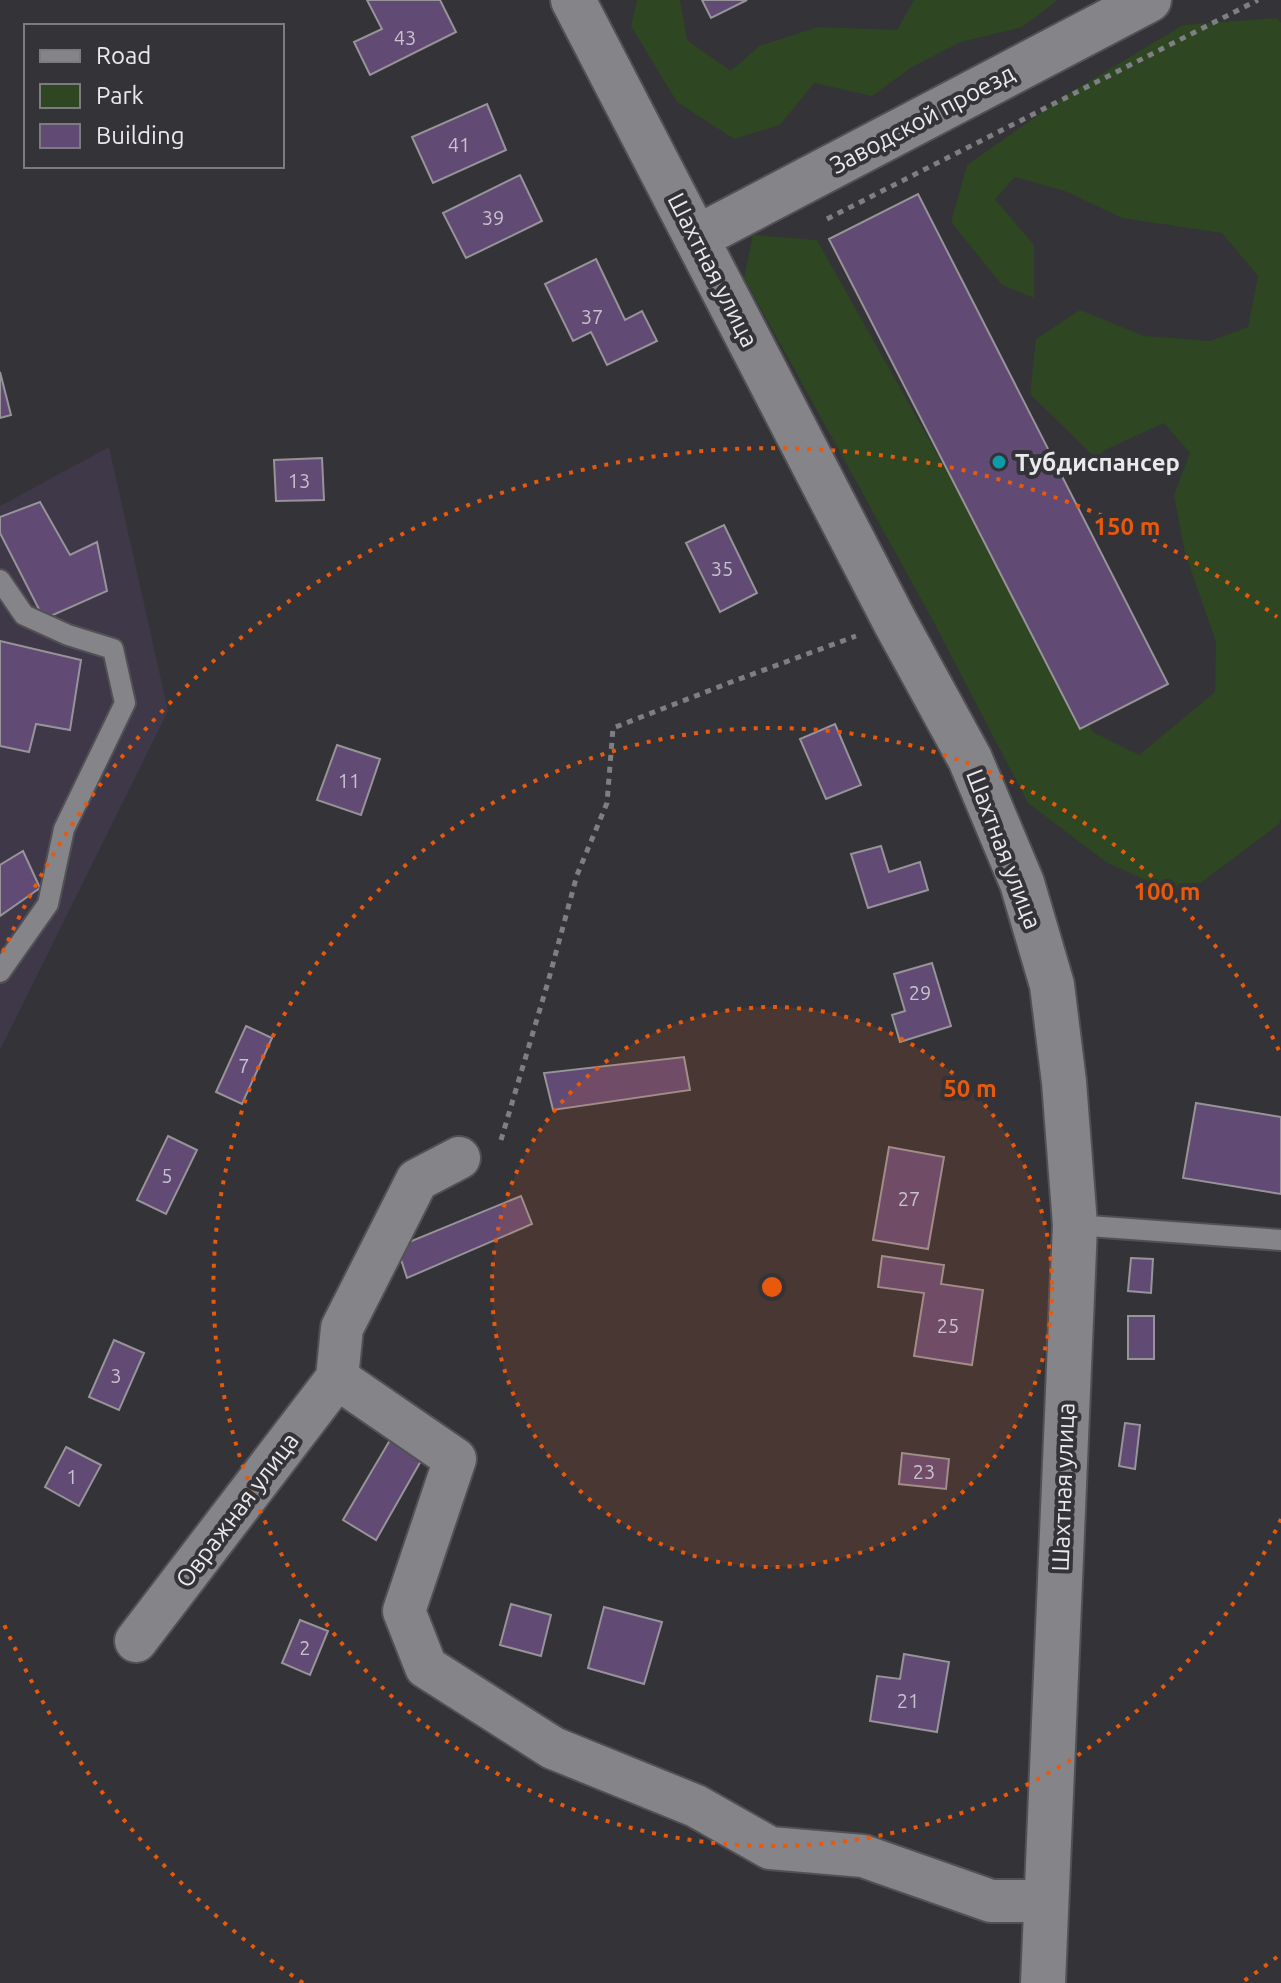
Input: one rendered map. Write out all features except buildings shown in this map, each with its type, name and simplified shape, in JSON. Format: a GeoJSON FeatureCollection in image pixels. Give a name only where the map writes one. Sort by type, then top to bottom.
{"type":"FeatureCollection","features":[{"type":"Feature","properties":{"kind":"main road","name":"Шахтная улица"},"geometry":{"type":"LineString","coordinates":[[573,0],[895,622],[970,759],[1022,883],[1052,985],[1064,1082],[1075,1225],[1043,1983]]}},
{"type":"Feature","properties":{"kind":"main road","name":"Заводской проезд"},"geometry":{"type":"LineString","coordinates":[[696,238],[1149,0]]}},
{"type":"Feature","properties":{"kind":"street"},"geometry":{"type":"LineString","coordinates":[[459,1158],[417,1180],[342,1328],[337,1378],[455,1459],[404,1611],[426,1667],[553,1748],[696,1806],[770,1848],[863,1856],[991,1901],[1046,1901]]}},
{"type":"Feature","properties":{"kind":"street","name":"Овражная улица"},"geometry":{"type":"LineString","coordinates":[[136,1641],[337,1378]]}},
{"type":"Feature","properties":{"kind":"lane"},"geometry":{"type":"LineString","coordinates":[[0,580],[24,615],[68,635],[113,649],[125,703],[64,829],[48,904],[0,972]]}},
{"type":"Feature","properties":{"kind":"lane"},"geometry":{"type":"LineString","coordinates":[[1075,1225],[1281,1240]]}},
{"type":"Feature","properties":{"kind":"path"},"geometry":{"type":"LineString","coordinates":[[820,223],[1258,0]]}},
{"type":"Feature","properties":{"kind":"path"},"geometry":{"type":"LineString","coordinates":[[501,1140],[577,875],[607,803],[613,728],[895,622]]}},
{"type":"Feature","properties":{"kind":"shaded area"},"geometry":{"type":"Polygon","coordinates":[[[109,447],[168,711],[0,1050],[0,506],[109,447]]]}},
{"type":"Feature","properties":{"kind":"green space"},"geometry":{"type":"Polygon","coordinates":[[[637,0],[680,0],[687,40],[731,71],[759,46],[818,27],[897,30],[914,0],[1058,0],[1022,27],[961,42],[912,67],[872,96],[814,83],[780,125],[734,139],[677,102],[631,26],[637,0]]]}},
{"type":"Feature","properties":{"kind":"green space"},"geometry":{"type":"Polygon","coordinates":[[[1277,18],[1281,23],[1281,818],[1279,824],[1182,897],[1106,862],[1028,803],[932,619],[744,278],[753,235],[817,240],[1093,732],[1139,755],[1215,692],[1216,642],[1185,553],[1174,495],[1190,453],[1164,423],[1105,450],[1097,460],[1030,394],[1036,339],[1080,310],[1144,336],[1210,341],[1248,327],[1258,276],[1222,233],[1122,218],[1065,191],[1015,177],[995,199],[1034,245],[1034,298],[1002,285],[951,222],[967,165],[1068,94],[1183,25],[1277,18]]]}},
{"type":"Feature","properties":{"kind":"place","name":"Тубдиспансер"},"geometry":{"type":"Point","coordinates":[999,462]}}]}
